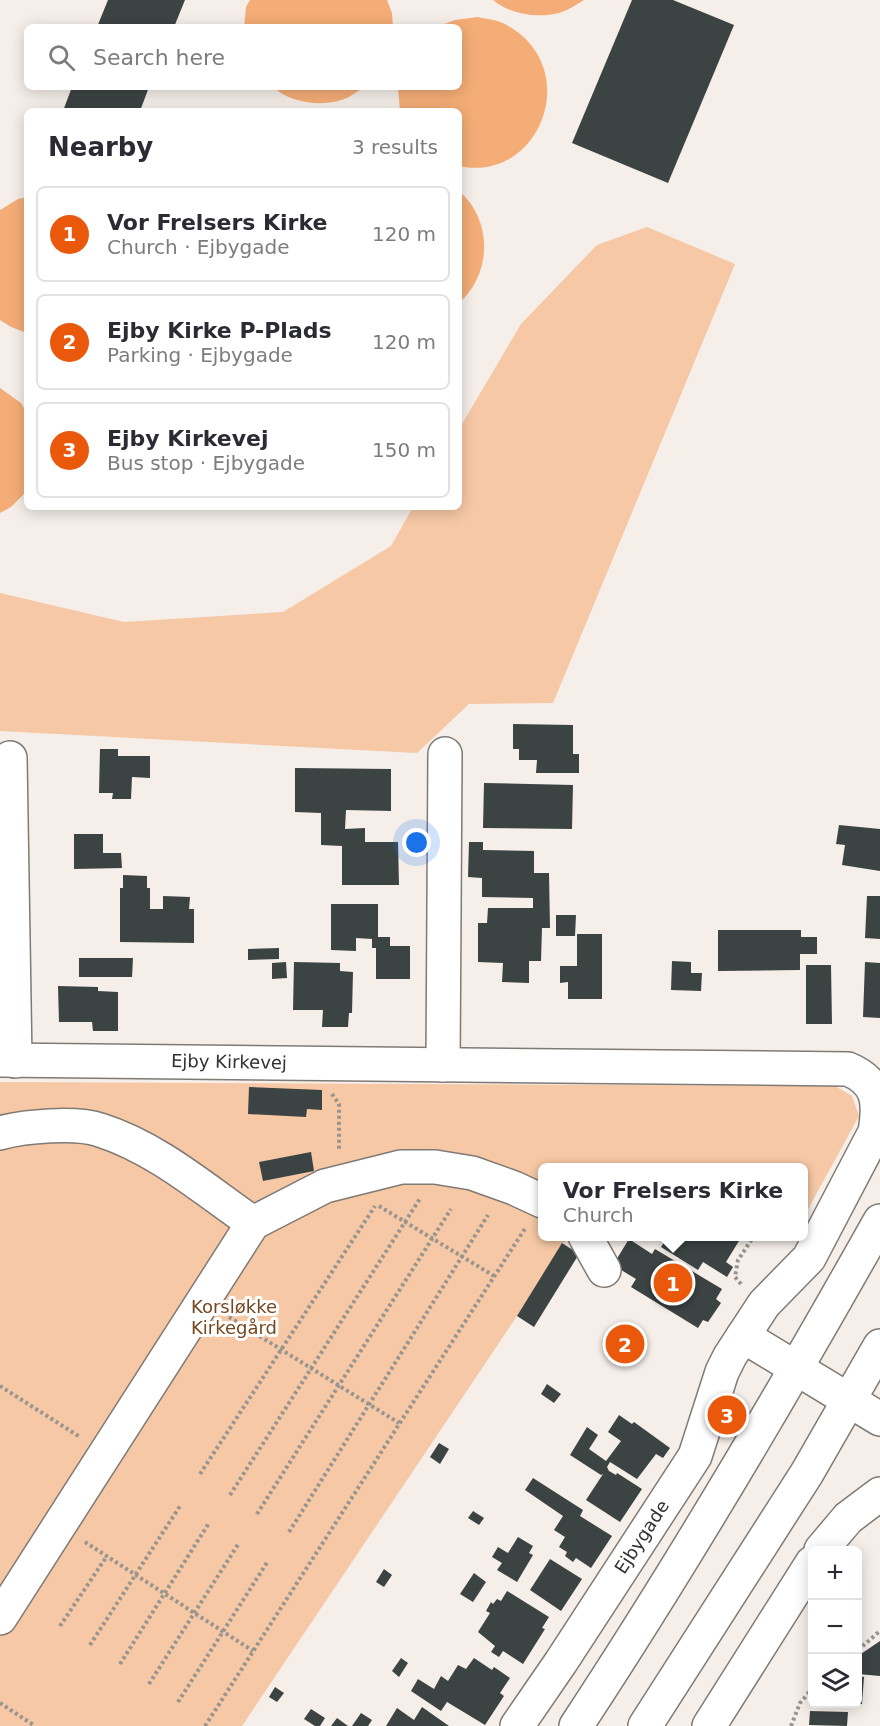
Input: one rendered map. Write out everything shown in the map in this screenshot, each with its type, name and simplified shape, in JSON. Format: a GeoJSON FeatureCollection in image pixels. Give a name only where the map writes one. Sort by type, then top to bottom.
{"type":"FeatureCollection","features":[{"type":"Feature","properties":{"kind":"street"},"geometry":{"type":"LineString","coordinates":[[443,1065],[445,754]]}},
{"type":"Feature","properties":{"kind":"street","name":"Ejby Kirkevej"},"geometry":{"type":"LineString","coordinates":[[10,758],[8,1060],[848,1069]]}},
{"type":"Feature","properties":{"kind":"street","name":"Ejbygade"},"geometry":{"type":"LineString","coordinates":[[517,1726],[695,1456],[722,1372],[742,1336],[764,1304],[809,1258],[875,1132],[879,1116],[879,1101],[872,1086],[859,1073],[848,1069]]}},
{"type":"Feature","properties":{"kind":"street"},"geometry":{"type":"LineString","coordinates":[[0,1132],[46,1125],[98,1129],[143,1147],[254,1223]]}},
{"type":"Feature","properties":{"kind":"street"},"geometry":{"type":"LineString","coordinates":[[0,1617],[254,1223],[325,1186],[401,1167],[435,1167],[472,1173],[514,1188],[536,1210]]}},
{"type":"Feature","properties":{"kind":"street"},"geometry":{"type":"LineString","coordinates":[[576,1726],[641,1627],[796,1368],[880,1221]]}},
{"type":"Feature","properties":{"kind":"street"},"geometry":{"type":"LineString","coordinates":[[588,1241],[604,1270]]}},
{"type":"Feature","properties":{"kind":"street"},"geometry":{"type":"LineString","coordinates":[[742,1336],[880,1419]]}},
{"type":"Feature","properties":{"kind":"street"},"geometry":{"type":"LineString","coordinates":[[645,1726],[713,1623],[850,1401],[880,1346]]}},
{"type":"Feature","properties":{"kind":"street"},"geometry":{"type":"LineString","coordinates":[[825,1546],[848,1518],[880,1494]]}},
{"type":"Feature","properties":{"kind":"street"},"geometry":{"type":"LineString","coordinates":[[709,1726],[808,1571]]}},
{"type":"Feature","properties":{"kind":"path"},"geometry":{"type":"LineString","coordinates":[[332,1063],[332,1093],[339,1104],[339,1182]]}},
{"type":"Feature","properties":{"kind":"path"},"geometry":{"type":"LineString","coordinates":[[230,1495],[421,1196]]}},
{"type":"Feature","properties":{"kind":"path"},"geometry":{"type":"LineString","coordinates":[[200,1474],[376,1204],[494,1276]]}},
{"type":"Feature","properties":{"kind":"path"},"geometry":{"type":"LineString","coordinates":[[257,1514],[451,1209]]}},
{"type":"Feature","properties":{"kind":"path"},"geometry":{"type":"LineString","coordinates":[[205,1726],[536,1210]]}},
{"type":"Feature","properties":{"kind":"path"},"geometry":{"type":"LineString","coordinates":[[289,1532],[488,1215]]}},
{"type":"Feature","properties":{"kind":"path"},"geometry":{"type":"LineString","coordinates":[[751,1241],[738,1260],[735,1277],[764,1304]]}},
{"type":"Feature","properties":{"kind":"path"},"geometry":{"type":"LineString","coordinates":[[204,1301],[399,1423]]}},
{"type":"Feature","properties":{"kind":"path"},"geometry":{"type":"LineString","coordinates":[[0,1386],[105,1454]]}},
{"type":"Feature","properties":{"kind":"path"},"geometry":{"type":"LineString","coordinates":[[90,1645],[180,1506]]}},
{"type":"Feature","properties":{"kind":"path"},"geometry":{"type":"LineString","coordinates":[[120,1664],[209,1523]]}},
{"type":"Feature","properties":{"kind":"path"},"geometry":{"type":"LineString","coordinates":[[59,1525],[253,1651]]}},
{"type":"Feature","properties":{"kind":"path"},"geometry":{"type":"LineString","coordinates":[[149,1684],[239,1544]]}},
{"type":"Feature","properties":{"kind":"path"},"geometry":{"type":"LineString","coordinates":[[60,1626],[107,1556]]}},
{"type":"Feature","properties":{"kind":"path"},"geometry":{"type":"LineString","coordinates":[[178,1702],[268,1561]]}},
{"type":"Feature","properties":{"kind":"path"},"geometry":{"type":"LineString","coordinates":[[862,1647],[880,1631]]}},
{"type":"Feature","properties":{"kind":"path"},"geometry":{"type":"LineString","coordinates":[[791,1726],[800,1703],[808,1694]]}},
{"type":"Feature","properties":{"kind":"path"},"geometry":{"type":"LineString","coordinates":[[0,1703],[35,1726]]}},
{"type":"Feature","properties":{"kind":"green space"},"geometry":{"type":"Polygon","coordinates":[[[647,227],[735,264],[553,703],[469,704],[417,753],[0,731],[0,593],[124,622],[283,612],[391,546],[411,510],[462,510],[462,424],[521,324],[597,245],[647,227]]]}},
{"type":"Feature","properties":{"kind":"green space","name":"Korsløkke Kirkegård"},"geometry":{"type":"Polygon","coordinates":[[[0,1082],[835,1086],[852,1096],[859,1116],[808,1209],[808,1163],[538,1163],[538,1241],[567,1241],[562,1243],[517,1316],[242,1726],[0,1726],[0,1082]]]}},
{"type":"Feature","properties":{"kind":"shaded area"},"geometry":{"type":"Polygon","coordinates":[[[250,0],[387,0],[392,13],[393,24],[244,24],[246,7],[250,0]]]}},
{"type":"Feature","properties":{"kind":"shaded area"},"geometry":{"type":"Polygon","coordinates":[[[493,0],[584,0],[562,12],[535,15],[508,9],[493,0]]]}},
{"type":"Feature","properties":{"kind":"shaded area"},"geometry":{"type":"Polygon","coordinates":[[[478,17],[505,24],[529,43],[543,66],[547,92],[543,118],[531,140],[512,157],[488,167],[462,166],[462,108],[400,108],[398,90],[462,90],[462,24],[445,24],[478,17]]]}},
{"type":"Feature","properties":{"kind":"shaded area"},"geometry":{"type":"Polygon","coordinates":[[[276,90],[360,90],[340,100],[320,103],[299,101],[276,90]]]}},
{"type":"Feature","properties":{"kind":"shaded area"},"geometry":{"type":"Polygon","coordinates":[[[462,194],[478,217],[483,232],[482,262],[478,277],[462,300],[462,194]]]}},
{"type":"Feature","properties":{"kind":"shaded area"},"geometry":{"type":"Polygon","coordinates":[[[24,198],[24,332],[0,320],[0,210],[24,198]]]}},
{"type":"Feature","properties":{"kind":"shaded area"},"geometry":{"type":"Polygon","coordinates":[[[0,388],[21,403],[24,408],[24,494],[11,507],[0,513],[0,388]]]}},
{"type":"Feature","properties":{"kind":"building"},"geometry":{"type":"Polygon","coordinates":[[[108,0],[185,0],[175,24],[98,24],[108,0]]]}},
{"type":"Feature","properties":{"kind":"building"},"geometry":{"type":"Polygon","coordinates":[[[632,0],[673,0],[734,25],[668,183],[572,143],[632,0]]]}},
{"type":"Feature","properties":{"kind":"building"},"geometry":{"type":"Polygon","coordinates":[[[71,90],[148,90],[141,108],[64,108],[71,90]]]}},
{"type":"Feature","properties":{"kind":"building"},"geometry":{"type":"Polygon","coordinates":[[[513,724],[573,725],[573,754],[579,754],[579,773],[536,773],[537,760],[519,760],[519,749],[513,749],[513,724]]]}},
{"type":"Feature","properties":{"kind":"building"},"geometry":{"type":"Polygon","coordinates":[[[100,749],[118,749],[118,756],[150,756],[150,778],[132,777],[131,799],[112,799],[113,793],[99,793],[100,749]]]}},
{"type":"Feature","properties":{"kind":"building"},"geometry":{"type":"Polygon","coordinates":[[[295,768],[391,769],[391,811],[346,810],[345,829],[365,828],[365,842],[398,842],[399,885],[342,885],[342,846],[321,845],[321,813],[295,812],[295,768]]]}},
{"type":"Feature","properties":{"kind":"building"},"geometry":{"type":"Polygon","coordinates":[[[484,783],[573,785],[572,829],[483,828],[484,783]]]}},
{"type":"Feature","properties":{"kind":"building"},"geometry":{"type":"Polygon","coordinates":[[[839,825],[880,829],[880,871],[842,865],[845,845],[836,844],[839,825]]]}},
{"type":"Feature","properties":{"kind":"building"},"geometry":{"type":"Polygon","coordinates":[[[74,834],[103,834],[103,853],[121,853],[122,868],[74,869],[74,834]]]}},
{"type":"Feature","properties":{"kind":"building"},"geometry":{"type":"Polygon","coordinates":[[[469,842],[483,842],[483,850],[534,851],[534,873],[549,873],[550,928],[542,928],[541,961],[529,961],[529,983],[502,982],[503,963],[478,962],[478,923],[487,923],[488,908],[533,908],[533,898],[482,897],[482,878],[468,877],[469,842]]]}},
{"type":"Feature","properties":{"kind":"building"},"geometry":{"type":"Polygon","coordinates":[[[123,875],[147,876],[147,888],[150,888],[150,909],[163,909],[163,896],[190,897],[189,909],[194,909],[194,943],[120,942],[120,888],[123,888],[123,875]]]}},
{"type":"Feature","properties":{"kind":"building"},"geometry":{"type":"Polygon","coordinates":[[[867,896],[880,896],[880,939],[865,938],[867,896]]]}},
{"type":"Feature","properties":{"kind":"building"},"geometry":{"type":"Polygon","coordinates":[[[331,904],[378,904],[378,937],[390,937],[390,946],[410,946],[410,979],[376,979],[376,948],[372,948],[372,939],[356,938],[356,951],[331,950],[331,904]]]}},
{"type":"Feature","properties":{"kind":"building"},"geometry":{"type":"Polygon","coordinates":[[[556,915],[576,915],[575,936],[556,936],[556,915]]]}},
{"type":"Feature","properties":{"kind":"building"},"geometry":{"type":"Polygon","coordinates":[[[718,930],[801,930],[801,937],[817,937],[817,954],[800,954],[800,970],[718,971],[718,930]]]}},
{"type":"Feature","properties":{"kind":"building"},"geometry":{"type":"Polygon","coordinates":[[[577,934],[602,934],[602,999],[568,999],[568,982],[560,983],[560,966],[577,966],[577,934]]]}},
{"type":"Feature","properties":{"kind":"building"},"geometry":{"type":"Polygon","coordinates":[[[279,948],[279,959],[248,960],[248,949],[279,948]]]}},
{"type":"Feature","properties":{"kind":"building"},"geometry":{"type":"Polygon","coordinates":[[[79,958],[133,958],[132,977],[79,977],[79,958]]]}},
{"type":"Feature","properties":{"kind":"building"},"geometry":{"type":"Polygon","coordinates":[[[672,961],[691,962],[691,973],[702,973],[701,991],[671,990],[672,961]]]}},
{"type":"Feature","properties":{"kind":"building"},"geometry":{"type":"Polygon","coordinates":[[[286,962],[287,978],[272,979],[272,963],[286,962]]]}},
{"type":"Feature","properties":{"kind":"building"},"geometry":{"type":"Polygon","coordinates":[[[294,962],[340,963],[340,971],[353,972],[352,1013],[349,1013],[348,1027],[322,1027],[323,1010],[293,1010],[294,962]]]}},
{"type":"Feature","properties":{"kind":"building"},"geometry":{"type":"Polygon","coordinates":[[[865,962],[880,963],[880,1018],[863,1017],[865,962]]]}},
{"type":"Feature","properties":{"kind":"building"},"geometry":{"type":"Polygon","coordinates":[[[806,965],[831,965],[832,1024],[806,1024],[806,965]]]}},
{"type":"Feature","properties":{"kind":"building"},"geometry":{"type":"Polygon","coordinates":[[[58,986],[98,987],[98,991],[118,992],[118,1031],[93,1031],[92,1022],[59,1022],[58,986]]]}},
{"type":"Feature","properties":{"kind":"building"},"geometry":{"type":"Polygon","coordinates":[[[249,1087],[322,1090],[322,1110],[307,1109],[306,1117],[248,1114],[249,1087]]]}},
{"type":"Feature","properties":{"kind":"building"},"geometry":{"type":"Polygon","coordinates":[[[311,1152],[314,1171],[263,1181],[259,1162],[311,1152]]]}},
{"type":"Feature","properties":{"kind":"building"},"geometry":{"type":"Polygon","coordinates":[[[628,1241],[632,1241],[652,1254],[655,1249],[722,1289],[716,1299],[721,1303],[708,1322],[703,1320],[698,1328],[631,1287],[636,1279],[613,1265],[628,1241]]]}},
{"type":"Feature","properties":{"kind":"building"},"geometry":{"type":"Polygon","coordinates":[[[665,1241],[739,1241],[726,1262],[733,1267],[727,1277],[703,1262],[698,1270],[661,1247],[665,1241]]]}},
{"type":"Feature","properties":{"kind":"building"},"geometry":{"type":"Polygon","coordinates":[[[562,1243],[579,1254],[534,1327],[517,1316],[562,1243]]]}},
{"type":"Feature","properties":{"kind":"building"},"geometry":{"type":"Polygon","coordinates":[[[547,1384],[561,1394],[554,1403],[541,1394],[547,1384]]]}},
{"type":"Feature","properties":{"kind":"building"},"geometry":{"type":"Polygon","coordinates":[[[619,1415],[632,1424],[634,1422],[670,1448],[663,1458],[656,1454],[637,1479],[610,1462],[607,1467],[609,1471],[616,1475],[617,1473],[642,1489],[620,1522],[586,1500],[603,1474],[601,1475],[570,1455],[587,1427],[598,1435],[589,1449],[606,1461],[621,1441],[608,1432],[619,1415]]]}},
{"type":"Feature","properties":{"kind":"building"},"geometry":{"type":"Polygon","coordinates":[[[439,1443],[449,1449],[440,1464],[430,1457],[439,1443]]]}},
{"type":"Feature","properties":{"kind":"building"},"geometry":{"type":"Polygon","coordinates":[[[533,1478],[583,1510],[580,1516],[612,1536],[591,1568],[576,1558],[573,1562],[565,1556],[567,1552],[559,1547],[565,1537],[554,1530],[563,1516],[525,1490],[533,1478]]]}},
{"type":"Feature","properties":{"kind":"building"},"geometry":{"type":"Polygon","coordinates":[[[473,1511],[484,1518],[479,1525],[468,1518],[473,1511]]]}},
{"type":"Feature","properties":{"kind":"building"},"geometry":{"type":"Polygon","coordinates":[[[518,1537],[533,1546],[529,1553],[533,1555],[517,1582],[497,1570],[502,1563],[492,1557],[498,1547],[508,1553],[518,1537]]]}},
{"type":"Feature","properties":{"kind":"building"},"geometry":{"type":"Polygon","coordinates":[[[550,1559],[582,1579],[561,1611],[530,1590],[550,1559]]]}},
{"type":"Feature","properties":{"kind":"building"},"geometry":{"type":"Polygon","coordinates":[[[384,1569],[392,1575],[384,1587],[376,1582],[384,1569]]]}},
{"type":"Feature","properties":{"kind":"building"},"geometry":{"type":"Polygon","coordinates":[[[474,1573],[486,1582],[473,1602],[460,1594],[474,1573]]]}},
{"type":"Feature","properties":{"kind":"building"},"geometry":{"type":"Polygon","coordinates":[[[507,1591],[549,1617],[542,1628],[545,1629],[523,1664],[503,1651],[499,1657],[491,1652],[495,1646],[478,1632],[490,1613],[486,1611],[491,1602],[493,1604],[497,1599],[501,1601],[507,1591]]]}},
{"type":"Feature","properties":{"kind":"building"},"geometry":{"type":"Polygon","coordinates":[[[880,1641],[880,1676],[862,1674],[862,1653],[880,1641]]]}},
{"type":"Feature","properties":{"kind":"building"},"geometry":{"type":"Polygon","coordinates":[[[401,1658],[408,1663],[399,1677],[392,1671],[401,1658]]]}},
{"type":"Feature","properties":{"kind":"building"},"geometry":{"type":"Polygon","coordinates":[[[474,1658],[492,1670],[494,1667],[510,1678],[500,1693],[504,1696],[485,1725],[447,1702],[441,1711],[411,1691],[418,1679],[434,1689],[441,1676],[448,1681],[458,1665],[466,1669],[474,1658]]]}},
{"type":"Feature","properties":{"kind":"building"},"geometry":{"type":"Polygon","coordinates":[[[862,1677],[864,1677],[862,1704],[862,1677]]]}},
{"type":"Feature","properties":{"kind":"building"},"geometry":{"type":"Polygon","coordinates":[[[275,1687],[284,1693],[277,1702],[269,1697],[275,1687]]]}},
{"type":"Feature","properties":{"kind":"building"},"geometry":{"type":"Polygon","coordinates":[[[422,1707],[449,1726],[386,1726],[397,1708],[414,1720],[422,1707]]]}},
{"type":"Feature","properties":{"kind":"building"},"geometry":{"type":"Polygon","coordinates":[[[311,1709],[325,1718],[320,1726],[315,1726],[304,1719],[311,1709]]]}},
{"type":"Feature","properties":{"kind":"building"},"geometry":{"type":"Polygon","coordinates":[[[810,1711],[848,1712],[847,1726],[809,1725],[810,1711]]]}},
{"type":"Feature","properties":{"kind":"building"},"geometry":{"type":"Polygon","coordinates":[[[361,1713],[372,1720],[368,1726],[352,1726],[361,1713]]]}},
{"type":"Feature","properties":{"kind":"building"},"geometry":{"type":"Polygon","coordinates":[[[337,1718],[348,1726],[331,1726],[337,1718]]]}},
{"type":"Feature","properties":{"kind":"place","name":"Vor Frelsers Kirke"},"geometry":{"type":"Point","coordinates":[673,1283]}},
{"type":"Feature","properties":{"kind":"place","name":"Ejby Kirke P-Plads"},"geometry":{"type":"Point","coordinates":[625,1344]}},
{"type":"Feature","properties":{"kind":"place","name":"Ejby Kirkevej"},"geometry":{"type":"Point","coordinates":[727,1415]}}]}
